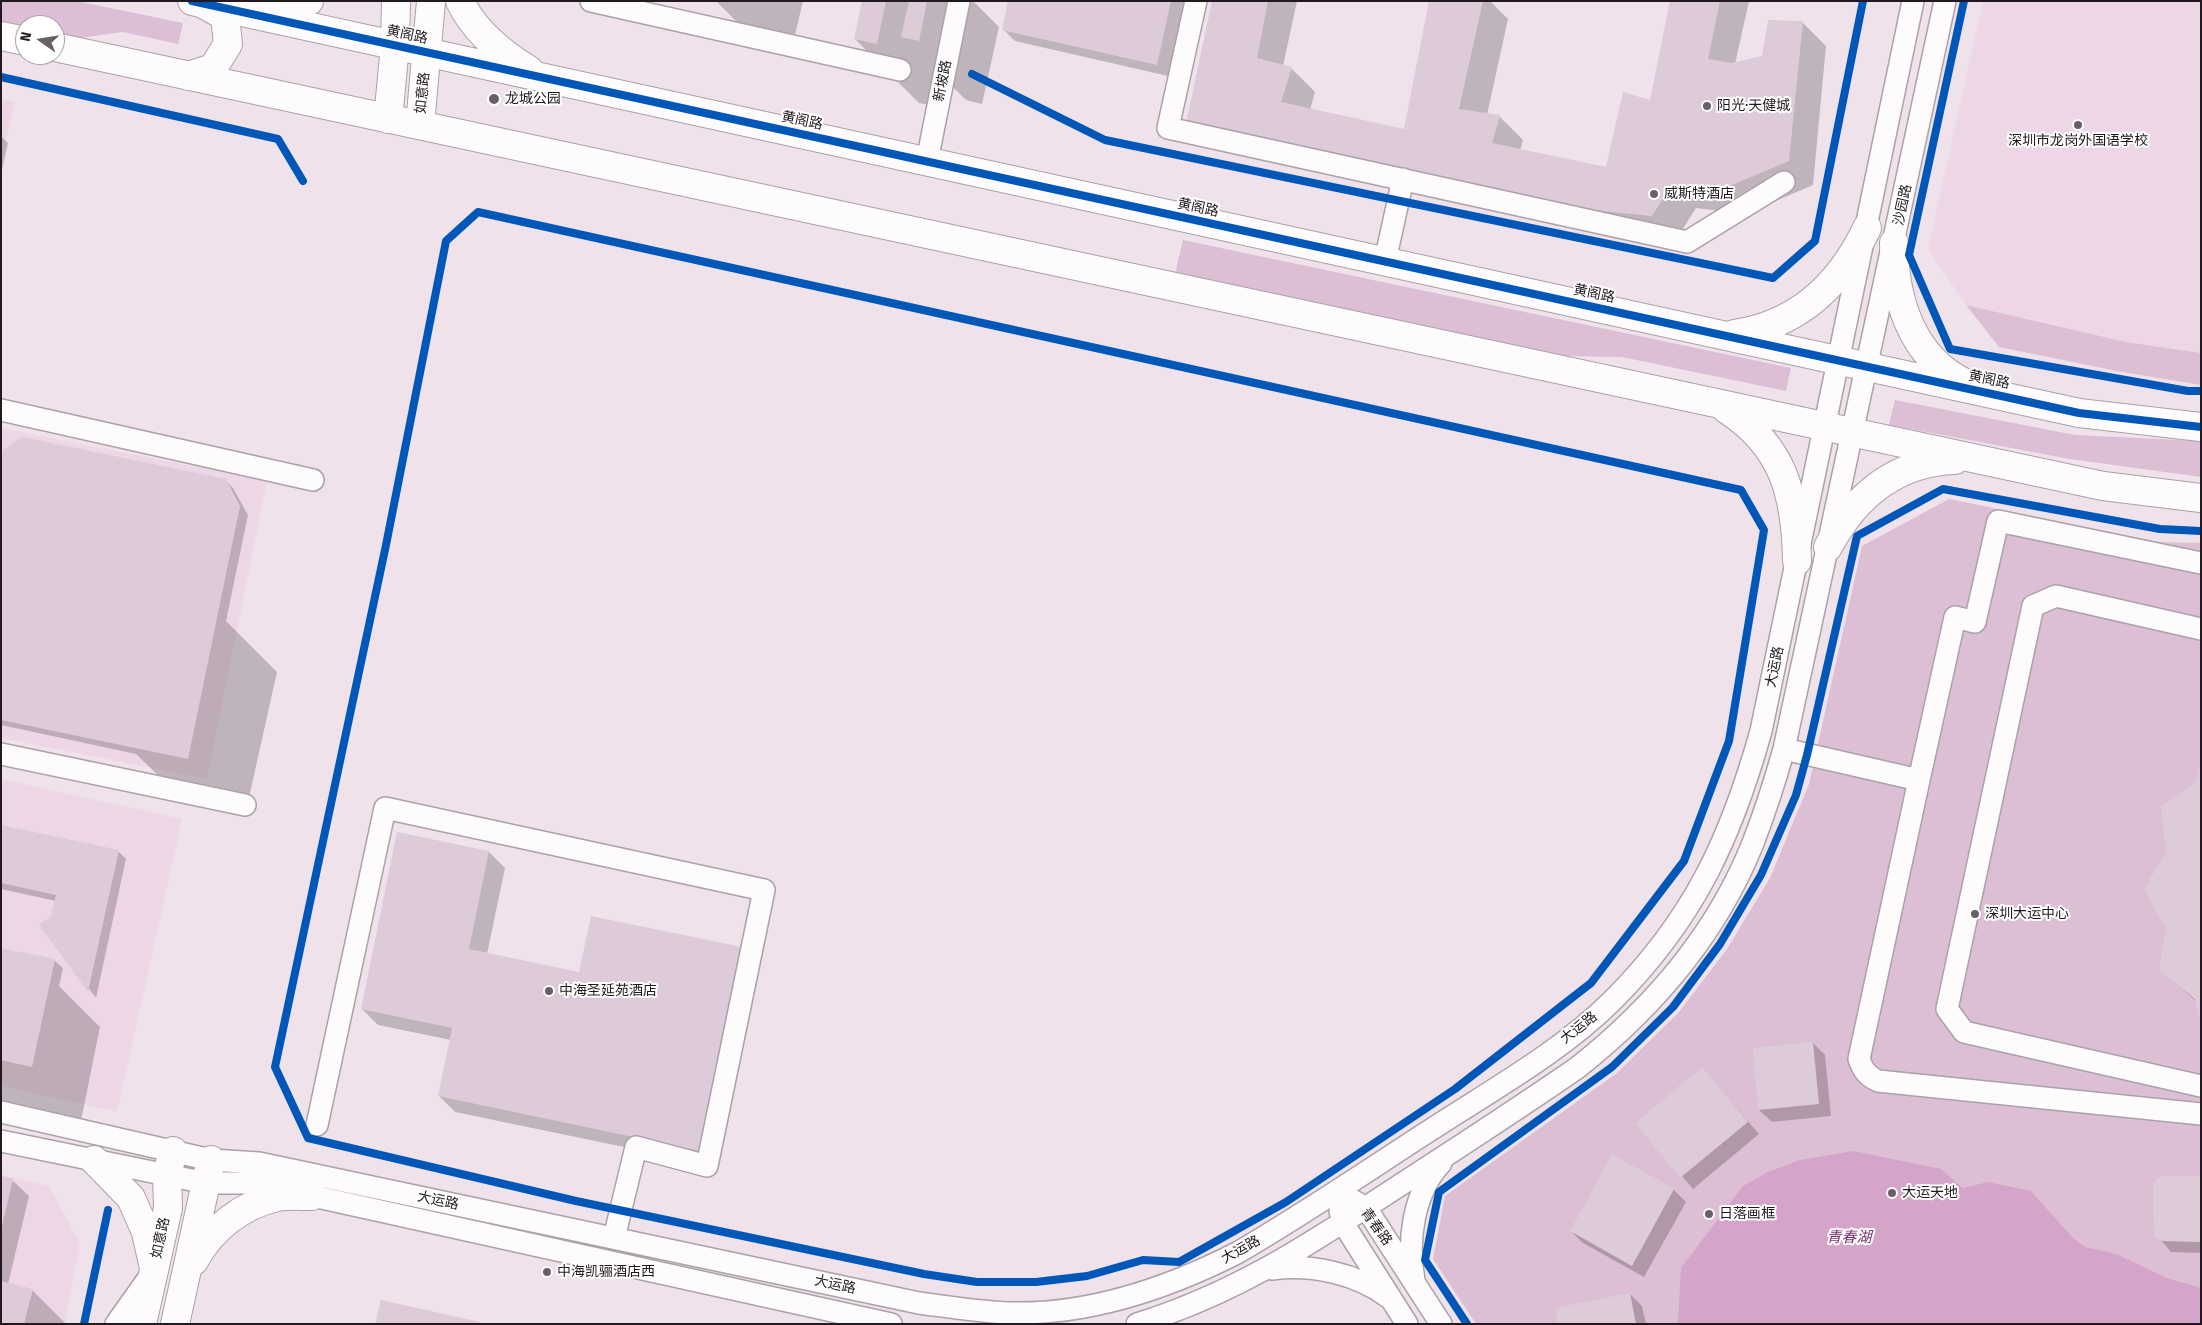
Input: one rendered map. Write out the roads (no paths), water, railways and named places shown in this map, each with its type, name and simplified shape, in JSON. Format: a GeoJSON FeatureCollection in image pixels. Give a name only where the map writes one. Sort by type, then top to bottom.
{"type":"FeatureCollection","features":[{"type":"Feature","properties":{"kind":"main road"},"geometry":{"type":"LineString","coordinates":[[246,13],[284,10],[309,1]]}},
{"type":"Feature","properties":{"kind":"main road"},"geometry":{"type":"LineString","coordinates":[[388,119],[395,46],[396,1]]}},
{"type":"Feature","properties":{"kind":"main road","name":"如意路"},"geometry":{"type":"LineString","coordinates":[[420,125],[432,1]]}},
{"type":"Feature","properties":{"kind":"main road"},"geometry":{"type":"LineString","coordinates":[[460,1],[484,35],[509,58],[543,78]]}},
{"type":"Feature","properties":{"kind":"main road"},"geometry":{"type":"LineString","coordinates":[[188,76],[213,68],[228,44],[225,16],[197,2]]}},
{"type":"Feature","properties":{"kind":"main road","name":"黄阁路"},"geometry":{"type":"LineString","coordinates":[[197,2],[2079,413],[2201,427]]}},
{"type":"Feature","properties":{"kind":"main road"},"geometry":{"type":"LineString","coordinates":[[1,36],[15,39]]}},
{"type":"Feature","properties":{"kind":"main road"},"geometry":{"type":"LineString","coordinates":[[65,49],[1719,404],[1828,414],[1856,420],[1979,460],[2103,486],[2201,498]]}},
{"type":"Feature","properties":{"kind":"main road"},"geometry":{"type":"LineString","coordinates":[[1725,335],[1757,331],[1785,319],[1808,306],[1845,266],[1857,249],[1867,228]]}},
{"type":"Feature","properties":{"kind":"main road"},"geometry":{"type":"LineString","coordinates":[[1894,243],[1894,271],[1898,296],[1906,321],[1920,343],[1937,363],[1954,378],[1980,391]]}},
{"type":"Feature","properties":{"kind":"main road"},"geometry":{"type":"LineString","coordinates":[[1719,404],[1742,419],[1761,437],[1789,487],[1794,513],[1797,561]]}},
{"type":"Feature","properties":{"kind":"main road"},"geometry":{"type":"LineString","coordinates":[[1828,547],[1854,506],[1872,489],[1888,479],[1919,466],[1947,460],[1979,460]]}},
{"type":"Feature","properties":{"kind":"main road"},"geometry":{"type":"LineString","coordinates":[[94,1160],[130,1198],[146,1232],[154,1270]]}},
{"type":"Feature","properties":{"kind":"main road","name":"如意路"},"geometry":{"type":"LineString","coordinates":[[142,1324],[168,1208],[170,1163]]}},
{"type":"Feature","properties":{"kind":"main road"},"geometry":{"type":"LineString","coordinates":[[175,1324],[208,1171]]}},
{"type":"Feature","properties":{"kind":"main road"},"geometry":{"type":"LineString","coordinates":[[186,1276],[200,1249],[216,1231],[236,1214],[257,1203],[280,1197],[312,1196]]}},
{"type":"Feature","properties":{"kind":"street"},"geometry":{"type":"LineString","coordinates":[[591,1],[900,70]]}},
{"type":"Feature","properties":{"kind":"street","name":"新坡路"},"geometry":{"type":"LineString","coordinates":[[927,161],[959,1]]}},
{"type":"Feature","properties":{"kind":"street"},"geometry":{"type":"LineString","coordinates":[[1196,1],[1168,128],[1687,242],[1784,182]]}},
{"type":"Feature","properties":{"kind":"street"},"geometry":{"type":"LineString","coordinates":[[1828,414],[1913,1]]}},
{"type":"Feature","properties":{"kind":"street","name":"沙园路"},"geometry":{"type":"LineString","coordinates":[[1856,420],[1944,1]]}},
{"type":"Feature","properties":{"kind":"street"},"geometry":{"type":"LineString","coordinates":[[1385,262],[1404,179]]}},
{"type":"Feature","properties":{"kind":"street"},"geometry":{"type":"LineString","coordinates":[[1,410],[313,480]]}},
{"type":"Feature","properties":{"kind":"street","name":"大运路"},"geometry":{"type":"LineString","coordinates":[[208,1171],[259,1163],[919,1303],[965,1310],[1011,1313],[1053,1311],[1103,1303],[1152,1290],[1198,1273],[1272,1233],[1524,1069],[1576,1031],[1612,1000],[1674,928],[1703,884],[1725,838],[1745,786],[1761,730],[1828,414]]}},
{"type":"Feature","properties":{"kind":"street","name":"大运路"},"geometry":{"type":"LineString","coordinates":[[1137,1324],[1200,1302],[1266,1270],[1343,1223],[1449,1154],[1578,1068],[1616,1037],[1648,1006],[1674,974],[1706,930],[1752,844],[1784,749],[1856,420]]}},
{"type":"Feature","properties":{"kind":"street"},"geometry":{"type":"LineString","coordinates":[[2201,563],[1998,521],[1975,622],[1955,617],[1859,1059],[1863,1070],[1870,1077],[1878,1081],[2201,1114]]}},
{"type":"Feature","properties":{"kind":"street"},"geometry":{"type":"LineString","coordinates":[[2201,629],[2056,596],[2033,606],[1947,1008],[1964,1032],[2201,1086]]}},
{"type":"Feature","properties":{"kind":"street"},"geometry":{"type":"LineString","coordinates":[[1784,749],[1919,780]]}},
{"type":"Feature","properties":{"kind":"street"},"geometry":{"type":"LineString","coordinates":[[1,754],[245,805]]}},
{"type":"Feature","properties":{"kind":"street"},"geometry":{"type":"LineString","coordinates":[[317,1125],[384,808],[764,890],[706,1166],[636,1147],[614,1238]]}},
{"type":"Feature","properties":{"kind":"street"},"geometry":{"type":"LineString","coordinates":[[1,1112],[170,1163]]}},
{"type":"Feature","properties":{"kind":"street"},"geometry":{"type":"LineString","coordinates":[[1,1141],[94,1160],[170,1163]]}},
{"type":"Feature","properties":{"kind":"street"},"geometry":{"type":"LineString","coordinates":[[1415,1283],[1411,1265],[1418,1204],[1430,1177],[1449,1154]]}},
{"type":"Feature","properties":{"kind":"street","name":"大运路"},"geometry":{"type":"LineString","coordinates":[[170,1163],[891,1324]]}},
{"type":"Feature","properties":{"kind":"street","name":"青春路"},"geometry":{"type":"LineString","coordinates":[[1337,1191],[1366,1208],[1441,1324]]}},
{"type":"Feature","properties":{"kind":"street","name":"青春路"},"geometry":{"type":"LineString","coordinates":[[1337,1191],[1343,1223],[1407,1324]]}},
{"type":"Feature","properties":{"kind":"street"},"geometry":{"type":"LineString","coordinates":[[1266,1270],[1301,1268],[1332,1272],[1364,1282],[1392,1300]]}},
{"type":"Feature","properties":{"kind":"street"},"geometry":{"type":"LineString","coordinates":[[116,1324],[154,1270]]}},
{"type":"Feature","properties":{"kind":"water","name":"青春湖"},"geometry":{"type":"Polygon","coordinates":[[[1853,1151],[1941,1169],[1963,1188],[1988,1182],[2031,1191],[2072,1237],[2085,1247],[2116,1254],[2167,1278],[2201,1288],[2201,1324],[1678,1324],[1681,1268],[1743,1186],[1768,1172],[1800,1160],[1853,1151]]]}},
{"type":"Feature","properties":{"kind":"place","name":"龙城公园"},"geometry":{"type":"Point","coordinates":[494,99]}},
{"type":"Feature","properties":{"kind":"place","name":"阳光·天健城"},"geometry":{"type":"Point","coordinates":[1707,106]}},
{"type":"Feature","properties":{"kind":"place","name":"深圳市龙岗外国语学校"},"geometry":{"type":"Point","coordinates":[2078,125]}},
{"type":"Feature","properties":{"kind":"place","name":"威斯特酒店"},"geometry":{"type":"Point","coordinates":[1654,194]}},
{"type":"Feature","properties":{"kind":"place","name":"深圳大运中心"},"geometry":{"type":"Point","coordinates":[1975,914]}},
{"type":"Feature","properties":{"kind":"place","name":"中海圣延苑酒店"},"geometry":{"type":"Point","coordinates":[549,991]}},
{"type":"Feature","properties":{"kind":"place","name":"大运天地"},"geometry":{"type":"Point","coordinates":[1892,1193]}},
{"type":"Feature","properties":{"kind":"place","name":"日落画框"},"geometry":{"type":"Point","coordinates":[1709,1214]}},
{"type":"Feature","properties":{"kind":"place","name":"中海凯骊酒店西"},"geometry":{"type":"Point","coordinates":[547,1272]}}]}
